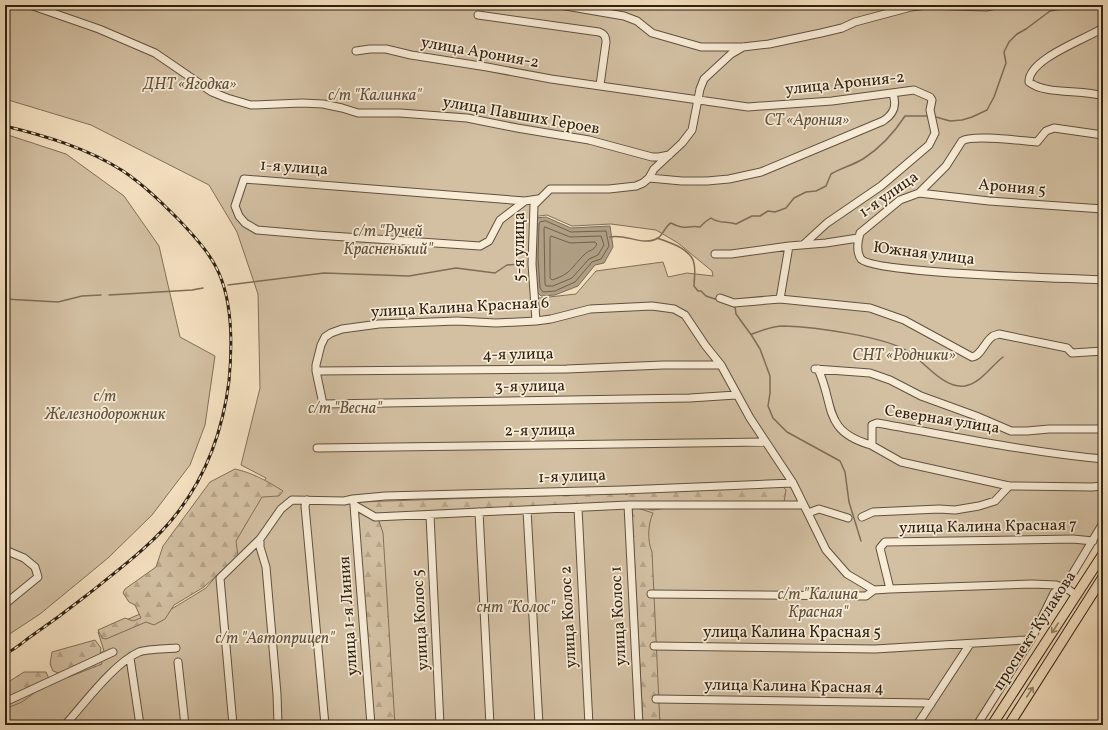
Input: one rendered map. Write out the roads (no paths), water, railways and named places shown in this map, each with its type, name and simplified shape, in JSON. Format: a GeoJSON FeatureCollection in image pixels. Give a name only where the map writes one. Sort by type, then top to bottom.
{"type":"FeatureCollection","features":[{"type":"Feature","properties":{"kind":"main road","name":"проспект Кулакова"},"geometry":{"type":"LineString","coordinates":[[992,725],[1103,554]]}},
{"type":"Feature","properties":{"kind":"main road","name":"проспект Кулакова"},"geometry":{"type":"LineString","coordinates":[[1009,725],[1103,577]]}},
{"type":"Feature","properties":{"kind":"street","name":"улица Павших Героев"},"geometry":{"type":"LineString","coordinates":[[30,5],[99,29],[155,53],[212,92],[251,105],[302,103],[323,104],[358,113],[400,113],[466,118],[589,140],[652,157],[669,155]]}},
{"type":"Feature","properties":{"kind":"street"},"geometry":{"type":"LineString","coordinates":[[320,5],[380,5]]}},
{"type":"Feature","properties":{"kind":"street"},"geometry":{"type":"LineString","coordinates":[[560,5],[624,16],[636,20],[652,33],[701,47],[743,47],[769,44],[842,28],[855,22],[912,6],[928,5],[986,7],[996,5]]}},
{"type":"Feature","properties":{"kind":"street"},"geometry":{"type":"LineString","coordinates":[[478,15],[549,24],[599,32],[603,34],[606,37],[606,42],[600,85]]}},
{"type":"Feature","properties":{"kind":"street"},"geometry":{"type":"LineString","coordinates":[[1103,28],[1093,35],[1052,55],[1036,67],[1029,78],[1029,82],[1040,88],[1093,93],[1103,96]]}},
{"type":"Feature","properties":{"kind":"street"},"geometry":{"type":"LineString","coordinates":[[538,200],[550,189],[609,189],[643,184],[649,178],[654,169],[682,143],[692,130],[697,100],[704,80],[726,59],[743,47]]}},
{"type":"Feature","properties":{"kind":"street","name":"улица Арония-2"},"geometry":{"type":"LineString","coordinates":[[356,51],[386,49],[411,55],[494,68],[551,79],[600,85],[672,97],[756,107],[832,101],[914,90],[930,97],[932,100],[930,110],[935,133],[929,145],[881,186],[827,223],[803,245]]}},
{"type":"Feature","properties":{"kind":"street"},"geometry":{"type":"LineString","coordinates":[[649,178],[682,181],[707,181],[729,179],[761,172],[890,117],[894,112],[895,104],[893,94]]}},
{"type":"Feature","properties":{"kind":"street","name":"1-я улица"},"geometry":{"type":"LineString","coordinates":[[857,236],[900,200],[919,193],[946,166],[962,141],[966,139],[980,138],[1037,142],[1046,131],[1054,128],[1103,135]]}},
{"type":"Feature","properties":{"kind":"street","name":"1-я улица"},"geometry":{"type":"LineString","coordinates":[[525,201],[500,220],[490,241],[480,246],[257,230],[245,223],[239,216],[235,206],[244,179],[525,201],[538,200]]}},
{"type":"Feature","properties":{"kind":"street","name":"Арония 5"},"geometry":{"type":"LineString","coordinates":[[919,193],[989,201],[1103,209]]}},
{"type":"Feature","properties":{"kind":"street","name":"5-я улица"},"geometry":{"type":"LineString","coordinates":[[536,321],[532,264],[534,205],[538,200]]}},
{"type":"Feature","properties":{"kind":"street","name":"Южная улица"},"geometry":{"type":"LineString","coordinates":[[715,254],[731,254],[788,246],[826,243],[857,236],[861,259],[875,264],[927,271],[982,275],[1103,280]]}},
{"type":"Feature","properties":{"kind":"street"},"geometry":{"type":"LineString","coordinates":[[780,299],[788,246]]}},
{"type":"Feature","properties":{"kind":"street"},"geometry":{"type":"LineString","coordinates":[[720,298],[734,303],[780,299],[870,308],[904,320],[972,357],[976,356],[992,336],[999,334],[1067,348],[1072,353],[1103,351]]}},
{"type":"Feature","properties":{"kind":"street","name":"улица Калина Красная 6"},"geometry":{"type":"LineString","coordinates":[[316,371],[321,345],[331,333],[342,329],[379,324],[457,321],[496,324],[536,321],[551,319],[590,309],[652,306],[674,309],[685,315],[704,345],[720,365],[764,442],[775,454],[792,483],[822,542],[847,574],[874,590]]}},
{"type":"Feature","properties":{"kind":"street","name":"4-я улица"},"geometry":{"type":"LineString","coordinates":[[316,371],[567,369],[663,365],[720,365]]}},
{"type":"Feature","properties":{"kind":"street","name":"Северная улица"},"geometry":{"type":"LineString","coordinates":[[1103,429],[1049,429],[1027,432],[1011,431],[976,416],[921,396],[890,380],[870,373],[816,369],[836,424],[840,429],[864,444],[871,445],[872,425],[877,423],[1103,459]]}},
{"type":"Feature","properties":{"kind":"street","name":"3-я улица"},"geometry":{"type":"LineString","coordinates":[[316,371],[323,404],[682,398],[736,395]]}},
{"type":"Feature","properties":{"kind":"street","name":"2-я улица"},"geometry":{"type":"LineString","coordinates":[[317,448],[764,442]]}},
{"type":"Feature","properties":{"kind":"street"},"geometry":{"type":"LineString","coordinates":[[871,445],[901,462],[1009,486],[1092,488],[1103,486]]}},
{"type":"Feature","properties":{"kind":"street","name":"1-я улица"},"geometry":{"type":"LineString","coordinates":[[233,725],[220,578],[260,540],[288,503],[292,500],[354,502],[392,496],[623,490],[792,483]]}},
{"type":"Feature","properties":{"kind":"street"},"geometry":{"type":"LineString","coordinates":[[862,517],[873,512],[931,509],[955,510],[980,506],[996,501],[1009,486]]}},
{"type":"Feature","properties":{"kind":"street"},"geometry":{"type":"LineString","coordinates":[[307,500],[305,506],[308,544],[325,725]]}},
{"type":"Feature","properties":{"kind":"street","name":"1-я улица"},"geometry":{"type":"LineString","coordinates":[[354,502],[375,517],[628,505],[803,505]]}},
{"type":"Feature","properties":{"kind":"street","name":"улица 1-я Линия"},"geometry":{"type":"LineString","coordinates":[[354,502],[371,725]]}},
{"type":"Feature","properties":{"kind":"street","name":"улица Колос 1"},"geometry":{"type":"LineString","coordinates":[[628,505],[639,725]]}},
{"type":"Feature","properties":{"kind":"street","name":"улица Колос 2"},"geometry":{"type":"LineString","coordinates":[[578,508],[589,725]]}},
{"type":"Feature","properties":{"kind":"street"},"geometry":{"type":"LineString","coordinates":[[808,513],[819,509],[848,518]]}},
{"type":"Feature","properties":{"kind":"street"},"geometry":{"type":"LineString","coordinates":[[527,510],[539,725]]}},
{"type":"Feature","properties":{"kind":"street"},"geometry":{"type":"LineString","coordinates":[[479,512],[490,725]]}},
{"type":"Feature","properties":{"kind":"street","name":"улица Колос 5"},"geometry":{"type":"LineString","coordinates":[[430,515],[440,725]]}},
{"type":"Feature","properties":{"kind":"street"},"geometry":{"type":"LineString","coordinates":[[977,725],[1029,639],[1054,593],[1061,586],[1067,583],[1103,523]]}},
{"type":"Feature","properties":{"kind":"street","name":"улица Калина Красная 7"},"geometry":{"type":"LineString","coordinates":[[890,588],[880,548],[885,542],[1073,539],[1093,541]]}},
{"type":"Feature","properties":{"kind":"street"},"geometry":{"type":"LineString","coordinates":[[260,540],[260,547],[266,567],[278,725]]}},
{"type":"Feature","properties":{"kind":"street"},"geometry":{"type":"LineString","coordinates":[[5,550],[24,558],[35,567],[38,577],[5,604]]}},
{"type":"Feature","properties":{"kind":"street"},"geometry":{"type":"LineString","coordinates":[[651,594],[866,596],[874,590],[890,588],[1032,584],[1061,586],[1076,595]]}},
{"type":"Feature","properties":{"kind":"street","name":"улица Калина Красная 5"},"geometry":{"type":"LineString","coordinates":[[654,646],[875,649],[1029,639]]}},
{"type":"Feature","properties":{"kind":"street"},"geometry":{"type":"LineString","coordinates":[[918,725],[970,644]]}},
{"type":"Feature","properties":{"kind":"street"},"geometry":{"type":"LineString","coordinates":[[65,725],[117,667],[140,651],[176,648]]}},
{"type":"Feature","properties":{"kind":"street"},"geometry":{"type":"LineString","coordinates":[[5,702],[113,652]]}},
{"type":"Feature","properties":{"kind":"street"},"geometry":{"type":"LineString","coordinates":[[130,658],[140,725]]}},
{"type":"Feature","properties":{"kind":"street"},"geometry":{"type":"LineString","coordinates":[[178,662],[185,725]]}},
{"type":"Feature","properties":{"kind":"street","name":"улица Калина Красная 4"},"geometry":{"type":"LineString","coordinates":[[656,699],[931,704]]}},
{"type":"Feature","properties":{"kind":"water"},"geometry":{"type":"Polygon","coordinates":[[[546,217],[571,228],[610,226],[613,247],[604,263],[595,265],[578,286],[555,295],[541,296],[536,291],[534,258],[535,218],[546,217]]]}},
{"type":"Feature","properties":{"kind":"waterway"},"geometry":{"type":"LineString","coordinates":[[936,117],[950,121],[962,120],[987,110],[994,97],[1006,63],[1004,52],[1009,42],[1017,34],[1050,11],[1076,5]]}},
{"type":"Feature","properties":{"kind":"waterway"},"geometry":{"type":"LineString","coordinates":[[610,237],[616,236],[646,241],[658,238],[671,223],[683,227],[700,227],[711,218],[717,221],[736,224],[752,216],[760,216],[768,211],[775,212],[786,208],[794,198],[806,192],[816,191],[826,186],[831,174],[869,155],[886,140],[905,116],[927,116]]}},
{"type":"Feature","properties":{"kind":"waterway"},"geometry":{"type":"LineString","coordinates":[[657,238],[676,245],[689,254],[694,261],[694,286],[698,291],[701,291],[706,296],[718,300]]}},
{"type":"Feature","properties":{"kind":"waterway"},"geometry":{"type":"LineString","coordinates":[[228,285],[324,273],[409,276],[456,268],[495,273],[507,265],[520,264]]}},
{"type":"Feature","properties":{"kind":"waterway"},"geometry":{"type":"LineString","coordinates":[[109,295],[203,288]]}},
{"type":"Feature","properties":{"kind":"waterway"},"geometry":{"type":"LineString","coordinates":[[5,299],[58,302],[82,296],[101,295]]}},
{"type":"Feature","properties":{"kind":"waterway"},"geometry":{"type":"LineString","coordinates":[[733,306],[735,307],[736,314],[760,349],[770,376],[768,406],[773,418],[787,432],[840,461],[845,472],[849,502],[861,541]]}},
{"type":"Feature","properties":{"kind":"waterway"},"geometry":{"type":"LineString","coordinates":[[752,334],[772,327],[784,326],[830,330],[883,341],[898,346],[909,352],[934,374],[957,386],[965,386],[976,381],[986,374],[1003,357]]}},
{"type":"Feature","properties":{"kind":"railway"},"geometry":{"type":"LineString","coordinates":[[5,126],[36,134],[81,149],[109,163],[131,176],[166,207],[198,241],[219,272],[226,293],[231,331],[229,381],[223,416],[218,434],[205,467],[178,512],[147,546],[123,566],[80,601],[5,654]]}},
{"type":"Feature","properties":{"kind":"park label","name":"ДНТ «Ягодка»"},"geometry":{"type":"Point","coordinates":[190,85]}},
{"type":"Feature","properties":{"kind":"park label","name":"с/т \"Калинка\""},"geometry":{"type":"Point","coordinates":[375,96]}},
{"type":"Feature","properties":{"kind":"park label","name":"СТ «Арония»"},"geometry":{"type":"Point","coordinates":[807,121]}},
{"type":"Feature","properties":{"kind":"park label","name":"с/т \"Ручей Красненький\""},"geometry":{"type":"Point","coordinates":[388,241]}},
{"type":"Feature","properties":{"kind":"park label","name":"СНТ «Родники»"},"geometry":{"type":"Point","coordinates":[904,356]}},
{"type":"Feature","properties":{"kind":"park label","name":"с/т Железнодорожник"},"geometry":{"type":"Point","coordinates":[105,406]}},
{"type":"Feature","properties":{"kind":"park label","name":"с/т \"Весна\""},"geometry":{"type":"Point","coordinates":[345,409]}},
{"type":"Feature","properties":{"kind":"park label","name":"с/т \"Калина Красная\""},"geometry":{"type":"Point","coordinates":[818,604]}},
{"type":"Feature","properties":{"kind":"park label","name":"снт \"Колос\""},"geometry":{"type":"Point","coordinates":[516,608]}},
{"type":"Feature","properties":{"kind":"park label","name":"с/т \"Автоприцеп\""},"geometry":{"type":"Point","coordinates":[275,639]}}]}
